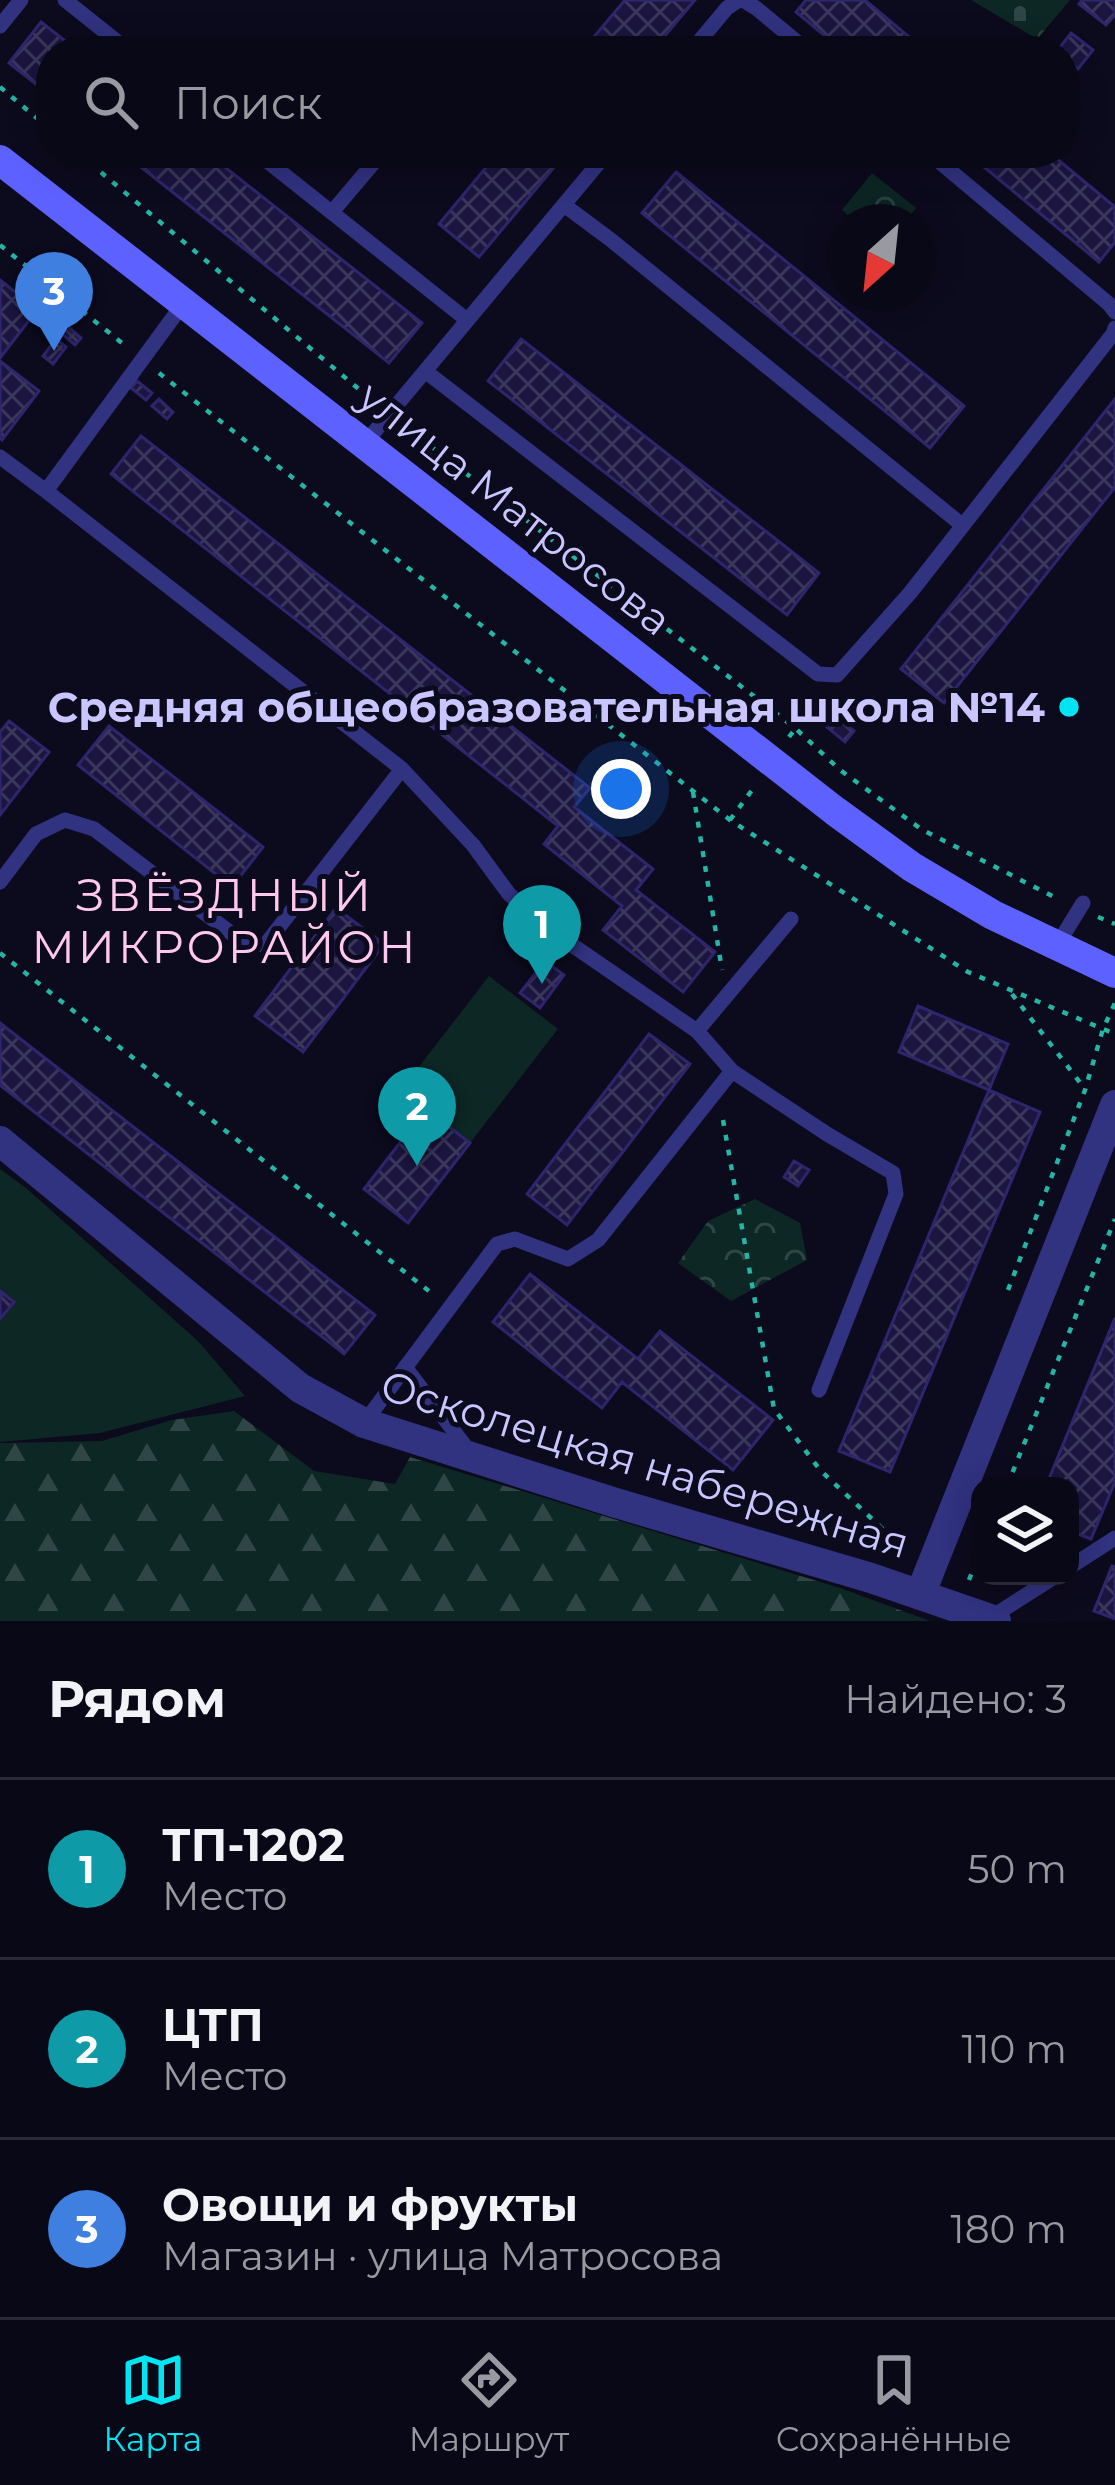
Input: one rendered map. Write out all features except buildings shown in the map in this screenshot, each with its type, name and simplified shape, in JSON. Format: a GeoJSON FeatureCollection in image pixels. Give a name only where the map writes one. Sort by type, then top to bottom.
{"type":"FeatureCollection","features":[{"type":"Feature","properties":{"kind":"main road","name":"улица Матросова"},"geometry":{"type":"LineString","coordinates":[[0,160],[854,825],[912,867],[993,915],[1115,974]]}},
{"type":"Feature","properties":{"kind":"street"},"geometry":{"type":"LineString","coordinates":[[924,1584],[1115,1105]]}},
{"type":"Feature","properties":{"kind":"street","name":"Осколецкая набережная"},"geometry":{"type":"LineString","coordinates":[[0,1141],[300,1388],[364,1424],[924,1584],[993,1620]]}},
{"type":"Feature","properties":{"kind":"lane"},"geometry":{"type":"LineString","coordinates":[[0,26],[21,0]]}},
{"type":"Feature","properties":{"kind":"lane"},"geometry":{"type":"LineString","coordinates":[[65,0],[110,36]]}},
{"type":"Feature","properties":{"kind":"lane"},"geometry":{"type":"LineString","coordinates":[[705,36],[741,0],[790,36]]}},
{"type":"Feature","properties":{"kind":"lane"},"geometry":{"type":"LineString","coordinates":[[276,168],[466,320]]}},
{"type":"Feature","properties":{"kind":"lane"},"geometry":{"type":"LineString","coordinates":[[332,212],[369,168]]}},
{"type":"Feature","properties":{"kind":"lane"},"geometry":{"type":"LineString","coordinates":[[365,442],[595,168]]}},
{"type":"Feature","properties":{"kind":"lane"},"geometry":{"type":"LineString","coordinates":[[947,168],[1115,312]]}},
{"type":"Feature","properties":{"kind":"lane"},"geometry":{"type":"LineString","coordinates":[[564,205],[962,525]]}},
{"type":"Feature","properties":{"kind":"lane"},"geometry":{"type":"LineString","coordinates":[[46,490],[183,304]]}},
{"type":"Feature","properties":{"kind":"lane"},"geometry":{"type":"LineString","coordinates":[[425,371],[818,674],[837,675],[910,593],[1115,328]]}},
{"type":"Feature","properties":{"kind":"lane"},"geometry":{"type":"LineString","coordinates":[[0,457],[401,770],[473,845],[509,894],[546,927],[697,1031],[732,1071],[893,1173],[896,1194],[819,1390]]}},
{"type":"Feature","properties":{"kind":"lane"},"geometry":{"type":"LineString","coordinates":[[0,882],[37,834],[65,820],[94,829],[244,943],[265,945],[401,770]]}},
{"type":"Feature","properties":{"kind":"lane"},"geometry":{"type":"LineString","coordinates":[[1056,947],[1081,906]]}},
{"type":"Feature","properties":{"kind":"lane"},"geometry":{"type":"LineString","coordinates":[[697,1031],[791,919]]}},
{"type":"Feature","properties":{"kind":"lane"},"geometry":{"type":"LineString","coordinates":[[364,1424],[496,1244],[515,1239],[568,1259],[586,1250],[732,1071]]}},
{"type":"Feature","properties":{"kind":"lane"},"geometry":{"type":"LineString","coordinates":[[405,1367],[476,1459]]}},
{"type":"Feature","properties":{"kind":"lane"},"geometry":{"type":"LineString","coordinates":[[1079,1561],[1115,1538]]}},
{"type":"Feature","properties":{"kind":"lane"},"geometry":{"type":"LineString","coordinates":[[993,1620],[1043,1585]]}},
{"type":"Feature","properties":{"kind":"path"},"geometry":{"type":"LineString","coordinates":[[0,87],[36,117]]}},
{"type":"Feature","properties":{"kind":"path"},"geometry":{"type":"LineString","coordinates":[[96,168],[388,413],[795,728],[840,770],[921,829],[1115,924]]}},
{"type":"Feature","properties":{"kind":"path"},"geometry":{"type":"LineString","coordinates":[[0,245],[693,792],[764,843],[968,972],[1115,1034]]}},
{"type":"Feature","properties":{"kind":"path"},"geometry":{"type":"LineString","coordinates":[[795,728],[837,675]]}},
{"type":"Feature","properties":{"kind":"path"},"geometry":{"type":"LineString","coordinates":[[693,792],[727,998]]}},
{"type":"Feature","properties":{"kind":"path"},"geometry":{"type":"LineString","coordinates":[[0,953],[450,1308]]}},
{"type":"Feature","properties":{"kind":"path"},"geometry":{"type":"LineString","coordinates":[[1009,990],[1085,1090],[1102,1136]]}},
{"type":"Feature","properties":{"kind":"path"},"geometry":{"type":"LineString","coordinates":[[1103,1029],[1115,1003]]}},
{"type":"Feature","properties":{"kind":"path"},"geometry":{"type":"LineString","coordinates":[[718,1091],[774,1409],[820,1470],[924,1584]]}},
{"type":"Feature","properties":{"kind":"path"},"geometry":{"type":"LineString","coordinates":[[1011,1477],[1115,1219]]}},
{"type":"Feature","properties":{"kind":"green space"},"geometry":{"type":"Polygon","coordinates":[[[971,0],[1070,0],[1040,36],[971,0]]]}},
{"type":"Feature","properties":{"kind":"green space"},"geometry":{"type":"Polygon","coordinates":[[[872,173],[911,204],[847,204],[872,173]]]}},
{"type":"Feature","properties":{"kind":"green space"},"geometry":{"type":"Polygon","coordinates":[[[489,976],[558,1029],[470,1143],[401,1090],[489,976]]]}},
{"type":"Feature","properties":{"kind":"green space"},"geometry":{"type":"Polygon","coordinates":[[[0,1169],[198,1341],[245,1396],[100,1433],[0,1442],[0,1169]]]}},
{"type":"Feature","properties":{"kind":"green space"},"geometry":{"type":"Polygon","coordinates":[[[755,1199],[800,1223],[807,1260],[731,1301],[678,1263],[708,1221],[755,1199]]]}},
{"type":"Feature","properties":{"kind":"green space"},"geometry":{"type":"Polygon","coordinates":[[[234,1411],[314,1471],[395,1484],[410,1457],[840,1588],[930,1621],[0,1621],[0,1443],[102,1441],[172,1420],[234,1411]]]}},
{"type":"Feature","properties":{"kind":"place","name":"Овощи и фрукты"},"geometry":{"type":"Point","coordinates":[54,351]}},
{"type":"Feature","properties":{"kind":"place","name":"Средняя общеобразовательная школа №14"},"geometry":{"type":"Point","coordinates":[1069,707]}},
{"type":"Feature","properties":{"kind":"place","name":"ТП-1202"},"geometry":{"type":"Point","coordinates":[542,984]}},
{"type":"Feature","properties":{"kind":"place","name":"ЦТП"},"geometry":{"type":"Point","coordinates":[417,1166]}},
{"type":"Feature","properties":{"kind":"district","name":"ЗВЁЗДНЫЙ МИКРОРАЙОН"},"geometry":{"type":"Point","coordinates":[225,921]}}]}
